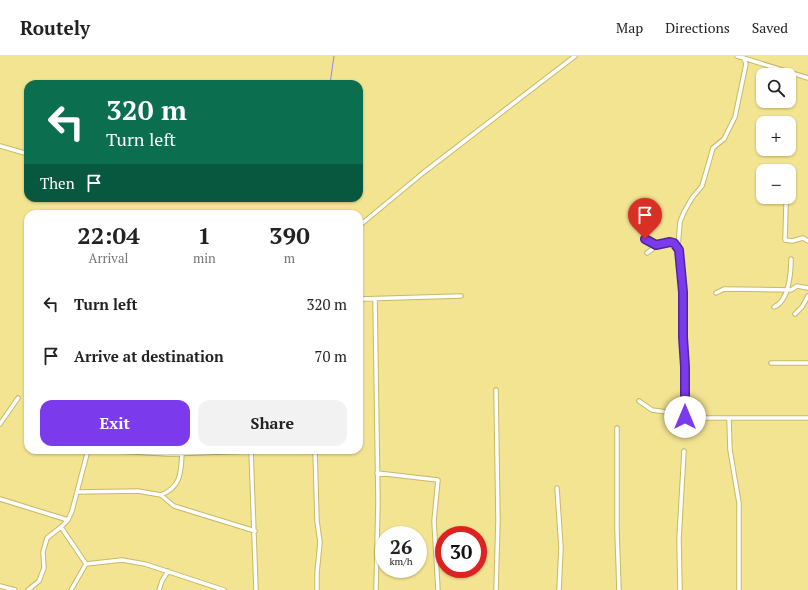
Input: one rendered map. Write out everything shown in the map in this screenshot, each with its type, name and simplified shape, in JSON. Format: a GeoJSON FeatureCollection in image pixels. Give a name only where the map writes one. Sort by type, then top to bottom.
{"type":"FeatureCollection","features":[{"type":"Feature","properties":{"kind":"street"},"geometry":{"type":"LineString","coordinates":[[363,223],[423,173],[575,56]]}},
{"type":"Feature","properties":{"kind":"street"},"geometry":{"type":"LineString","coordinates":[[737,56],[808,78]]}},
{"type":"Feature","properties":{"kind":"street"},"geometry":{"type":"LineString","coordinates":[[681,414],[685,406],[685,367],[683,292],[678,247],[680,222],[692,198],[702,186],[713,148],[724,139],[735,117],[746,64],[744,58]]}},
{"type":"Feature","properties":{"kind":"street"},"geometry":{"type":"LineString","coordinates":[[0,146],[24,153]]}},
{"type":"Feature","properties":{"kind":"street"},"geometry":{"type":"LineString","coordinates":[[786,205],[786,240],[792,241],[803,238],[808,241]]}},
{"type":"Feature","properties":{"kind":"street"},"geometry":{"type":"LineString","coordinates":[[645,239],[656,245]]}},
{"type":"Feature","properties":{"kind":"street"},"geometry":{"type":"LineString","coordinates":[[647,253],[656,245],[670,242],[678,247]]}},
{"type":"Feature","properties":{"kind":"street"},"geometry":{"type":"LineString","coordinates":[[774,307],[781,302],[786,290],[791,259]]}},
{"type":"Feature","properties":{"kind":"street"},"geometry":{"type":"LineString","coordinates":[[716,293],[724,289],[791,290],[797,286],[808,288]]}},
{"type":"Feature","properties":{"kind":"street"},"geometry":{"type":"LineString","coordinates":[[363,299],[460,296]]}},
{"type":"Feature","properties":{"kind":"street"},"geometry":{"type":"LineString","coordinates":[[795,314],[802,307],[808,296]]}},
{"type":"Feature","properties":{"kind":"street"},"geometry":{"type":"LineString","coordinates":[[375,300],[377,472],[376,590]]}},
{"type":"Feature","properties":{"kind":"street"},"geometry":{"type":"LineString","coordinates":[[771,363],[808,363]]}},
{"type":"Feature","properties":{"kind":"street"},"geometry":{"type":"LineString","coordinates":[[496,390],[498,520],[496,590]]}},
{"type":"Feature","properties":{"kind":"street"},"geometry":{"type":"LineString","coordinates":[[0,424],[18,398]]}},
{"type":"Feature","properties":{"kind":"street"},"geometry":{"type":"LineString","coordinates":[[639,401],[652,410],[681,414],[693,422],[707,418],[808,418]]}},
{"type":"Feature","properties":{"kind":"street"},"geometry":{"type":"LineString","coordinates":[[729,419],[730,450],[739,503],[739,590]]}},
{"type":"Feature","properties":{"kind":"street"},"geometry":{"type":"LineString","coordinates":[[617,428],[617,530],[619,590]]}},
{"type":"Feature","properties":{"kind":"street"},"geometry":{"type":"LineString","coordinates":[[680,590],[679,539],[684,451]]}},
{"type":"Feature","properties":{"kind":"street"},"geometry":{"type":"LineString","coordinates":[[28,590],[39,581],[44,568],[43,552],[46,538],[68,520],[78,492],[87,454]]}},
{"type":"Feature","properties":{"kind":"street"},"geometry":{"type":"LineString","coordinates":[[161,495],[174,487],[181,468],[182,454]]}},
{"type":"Feature","properties":{"kind":"street"},"geometry":{"type":"LineString","coordinates":[[251,454],[256,590]]}},
{"type":"Feature","properties":{"kind":"street"},"geometry":{"type":"LineString","coordinates":[[315,454],[317,521],[320,542],[317,590]]}},
{"type":"Feature","properties":{"kind":"street"},"geometry":{"type":"LineString","coordinates":[[377,472],[438,480],[434,520],[438,590]]}},
{"type":"Feature","properties":{"kind":"street"},"geometry":{"type":"LineString","coordinates":[[557,488],[561,548],[559,590]]}},
{"type":"Feature","properties":{"kind":"street"},"geometry":{"type":"LineString","coordinates":[[78,492],[138,490],[161,495],[174,506],[255,531]]}},
{"type":"Feature","properties":{"kind":"street"},"geometry":{"type":"LineString","coordinates":[[0,499],[68,520]]}},
{"type":"Feature","properties":{"kind":"street"},"geometry":{"type":"LineString","coordinates":[[61,527],[86,564]]}},
{"type":"Feature","properties":{"kind":"street"},"geometry":{"type":"LineString","coordinates":[[86,564],[122,560],[145,564],[224,590]]}},
{"type":"Feature","properties":{"kind":"street"},"geometry":{"type":"LineString","coordinates":[[71,590],[86,564]]}},
{"type":"Feature","properties":{"kind":"street"},"geometry":{"type":"LineString","coordinates":[[159,590],[162,581],[168,572]]}},
{"type":"Feature","properties":{"kind":"street"},"geometry":{"type":"LineString","coordinates":[[0,586],[15,590]]}},
{"type":"Feature","properties":{"kind":"waterway"},"geometry":{"type":"LineString","coordinates":[[331,80],[334,56]]}},
{"type":"Feature","properties":{"kind":"route"},"geometry":{"type":"LineString","coordinates":[[645,239],[656,245],[660,242],[674,243],[679,250],[683,284],[682,326],[685,367],[685,406],[681,414],[685,417]]}}]}
